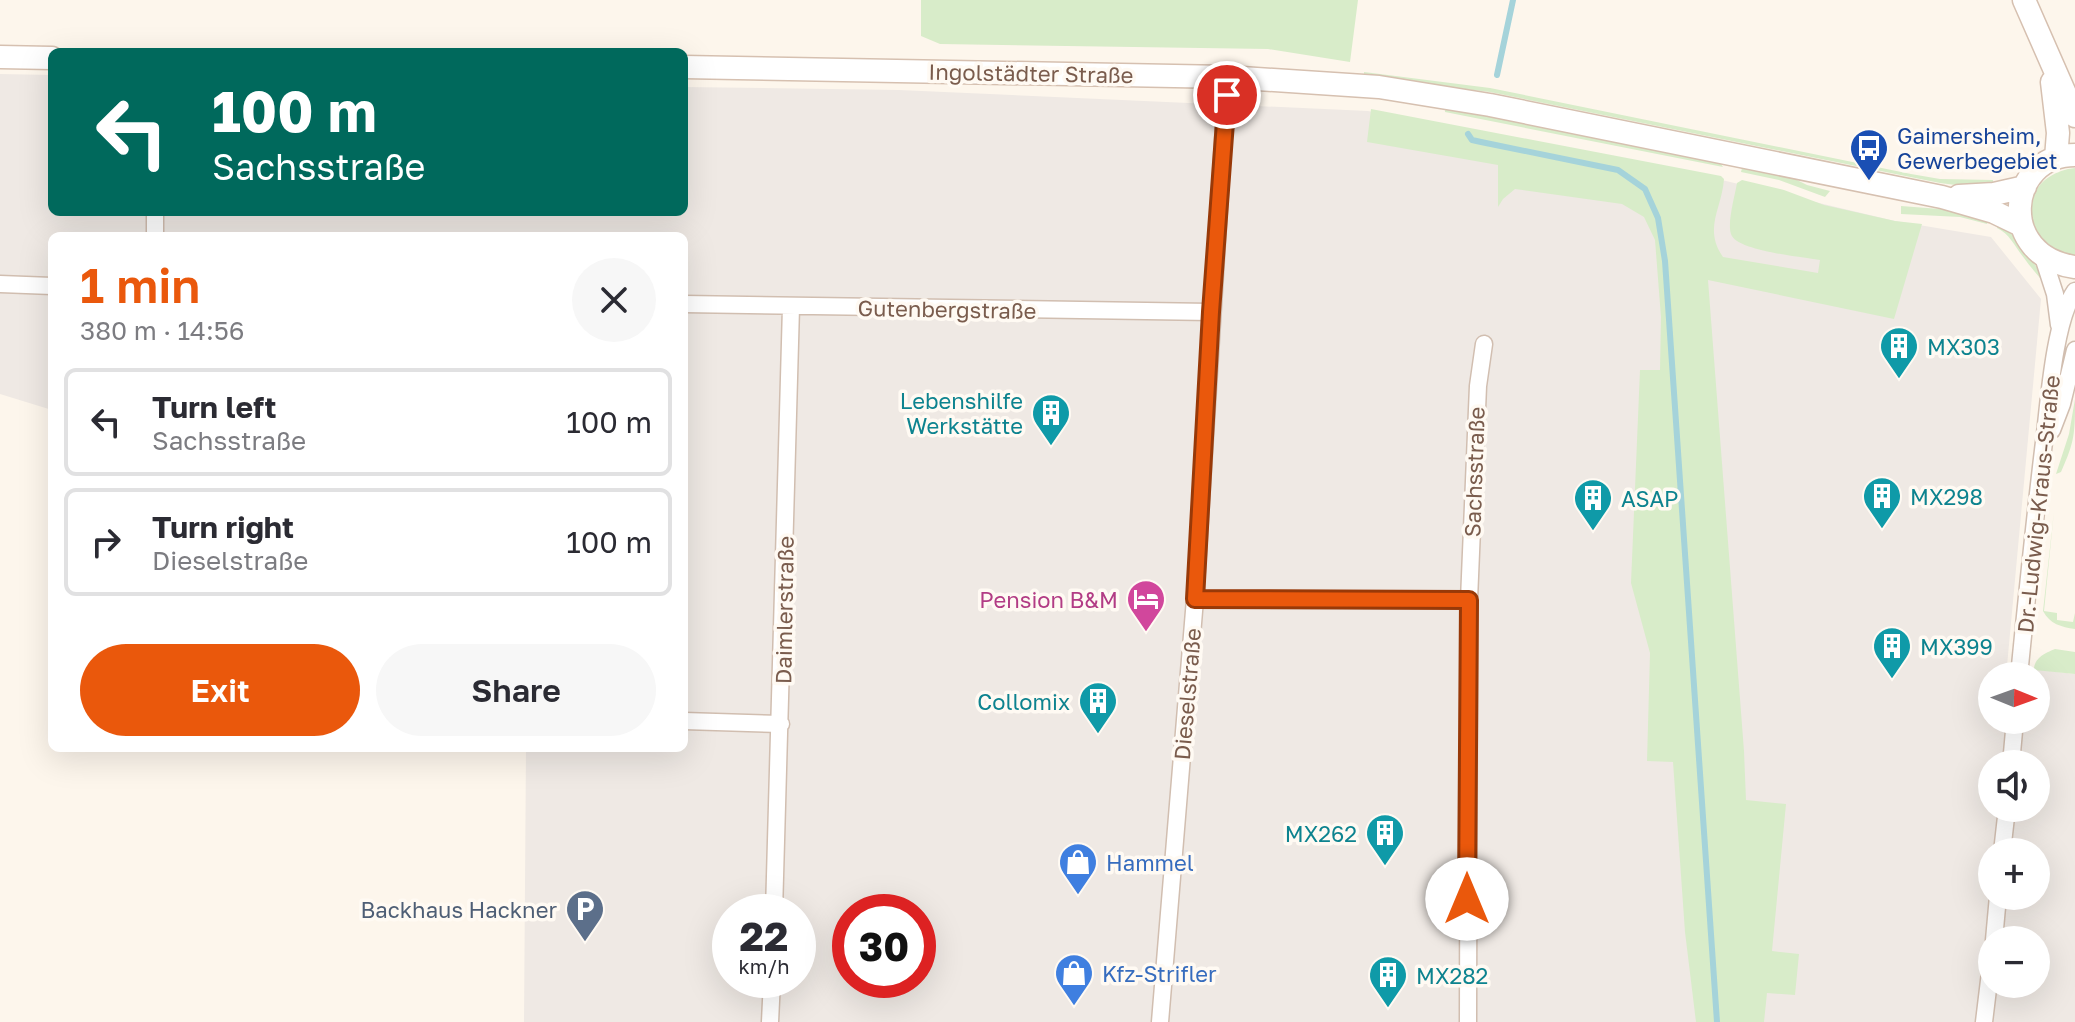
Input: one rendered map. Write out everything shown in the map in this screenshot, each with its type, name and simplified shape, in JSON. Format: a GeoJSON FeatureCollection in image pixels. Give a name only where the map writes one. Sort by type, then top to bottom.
{"type":"FeatureCollection","features":[{"type":"Feature","properties":{"kind":"street"},"geometry":{"type":"LineString","coordinates":[[2024,0],[2075,116]]}},
{"type":"Feature","properties":{"kind":"street"},"geometry":{"type":"LineString","coordinates":[[2047,53],[2058,133],[2065,157],[2043,165],[2032,175],[2020,199],[2019,212],[2021,225],[2033,248],[2059,265],[2075,267]]}},
{"type":"Feature","properties":{"kind":"street"},"geometry":{"type":"LineString","coordinates":[[0,57],[48,58]]}},
{"type":"Feature","properties":{"kind":"street","name":"Ingolstädter Straße"},"geometry":{"type":"LineString","coordinates":[[688,67],[1227,77],[1379,87],[1490,105],[1942,197]]}},
{"type":"Feature","properties":{"kind":"street","name":"Dieselstraße"},"geometry":{"type":"LineString","coordinates":[[1160,1022],[1195,599],[1227,77]]}},
{"type":"Feature","properties":{"kind":"street"},"geometry":{"type":"LineString","coordinates":[[1942,197],[1994,194],[2025,187]]}},
{"type":"Feature","properties":{"kind":"street"},"geometry":{"type":"LineString","coordinates":[[1942,197],[1994,212],[2021,225]]}},
{"type":"Feature","properties":{"kind":"street","name":"Dr.-Ludwig-Kraus-Straße"},"geometry":{"type":"LineString","coordinates":[[2043,257],[2055,294],[2060,332]]}},
{"type":"Feature","properties":{"kind":"street"},"geometry":{"type":"LineString","coordinates":[[0,284],[48,286]]}},
{"type":"Feature","properties":{"kind":"street","name":"Dr.-Ludwig-Kraus-Straße"},"geometry":{"type":"LineString","coordinates":[[2020,662],[2052,373],[2060,332],[2075,291]]}},
{"type":"Feature","properties":{"kind":"street","name":"Gutenbergstraße"},"geometry":{"type":"LineString","coordinates":[[688,304],[1211,312]]}},
{"type":"Feature","properties":{"kind":"street","name":"Daimlerstraße"},"geometry":{"type":"LineString","coordinates":[[775,894],[791,307]]}},
{"type":"Feature","properties":{"kind":"street","name":"Sachsstraße"},"geometry":{"type":"LineString","coordinates":[[1468,1022],[1469,600],[1478,386],[1484,344]]}},
{"type":"Feature","properties":{"kind":"street"},"geometry":{"type":"LineString","coordinates":[[2043,449],[2062,404],[2075,350]]}},
{"type":"Feature","properties":{"kind":"street"},"geometry":{"type":"LineString","coordinates":[[1195,599],[1469,600]]}},
{"type":"Feature","properties":{"kind":"street"},"geometry":{"type":"LineString","coordinates":[[688,721],[781,724]]}},
{"type":"Feature","properties":{"kind":"street"},"geometry":{"type":"LineString","coordinates":[[770,1022],[771,998]]}},
{"type":"Feature","properties":{"kind":"street"},"geometry":{"type":"LineString","coordinates":[[1984,1022],[1987,998]]}},
{"type":"Feature","properties":{"kind":"shaded area"},"geometry":{"type":"Polygon","coordinates":[[[0,74],[48,75],[48,216],[688,216],[688,87],[899,90],[1368,111],[1692,173],[1895,221],[1991,237],[2041,299],[2007,662],[1978,662],[1978,734],[2050,734],[2050,671],[2075,674],[2075,1022],[524,1022],[526,752],[688,752],[688,232],[48,232],[48,409],[0,394],[0,74]]]}},
{"type":"Feature","properties":{"kind":"green space"},"geometry":{"type":"Polygon","coordinates":[[[921,0],[1358,0],[1350,62],[1268,49],[940,44],[921,36],[921,0]]]}},
{"type":"Feature","properties":{"kind":"green space"},"geometry":{"type":"Polygon","coordinates":[[[1364,72],[1490,88],[1911,174],[1940,179],[1993,180],[1993,186],[1940,183],[1490,92],[1364,77],[1364,72]]]}},
{"type":"Feature","properties":{"kind":"green space"},"geometry":{"type":"Polygon","coordinates":[[[1445,108],[1484,113],[1719,161],[1723,167],[1445,112],[1445,108]]]}},
{"type":"Feature","properties":{"kind":"green space"},"geometry":{"type":"Polygon","coordinates":[[[1371,109],[1721,176],[1724,179],[1723,190],[1715,218],[1714,237],[1723,257],[1818,273],[1820,260],[1757,249],[1736,240],[1731,234],[1737,183],[1742,180],[1784,190],[1824,205],[1922,224],[1894,319],[1708,280],[1746,800],[1786,804],[1772,951],[1799,954],[1795,995],[1767,993],[1764,1022],[1696,1022],[1685,932],[1673,762],[1647,761],[1650,653],[1631,583],[1640,370],[1660,370],[1661,317],[1655,240],[1644,217],[1622,204],[1515,189],[1498,207],[1498,165],[1367,142],[1371,109]]]}},
{"type":"Feature","properties":{"kind":"green space"},"geometry":{"type":"Polygon","coordinates":[[[1746,166],[1830,191],[1825,197],[1779,180],[1741,172],[1746,166]]]}},
{"type":"Feature","properties":{"kind":"green space"},"geometry":{"type":"Polygon","coordinates":[[[2075,168],[2075,258],[2043,245],[2033,226],[2030,205],[2043,182],[2058,172],[2075,168]]]}},
{"type":"Feature","properties":{"kind":"green space"},"geometry":{"type":"Polygon","coordinates":[[[1901,206],[1953,210],[1989,218],[1987,224],[1960,217],[1901,214],[1901,206]]]}},
{"type":"Feature","properties":{"kind":"green space"},"geometry":{"type":"Polygon","coordinates":[[[1998,222],[2025,250],[2045,284],[2009,237],[1997,228],[1998,222]]]}},
{"type":"Feature","properties":{"kind":"green space"},"geometry":{"type":"Polygon","coordinates":[[[2075,399],[2072,444],[2061,472],[2056,474],[2069,434],[2075,399]]]}},
{"type":"Feature","properties":{"kind":"green space"},"geometry":{"type":"Polygon","coordinates":[[[2054,511],[2044,611],[2057,613],[2057,620],[2073,622],[2075,613],[2075,629],[2056,624],[2043,611],[2054,511]]]}},
{"type":"Feature","properties":{"kind":"green space"},"geometry":{"type":"Polygon","coordinates":[[[2055,649],[2075,652],[2075,674],[2050,672],[2050,662],[2036,662],[2055,649]]]}},
{"type":"Feature","properties":{"kind":"waterway"},"geometry":{"type":"LineString","coordinates":[[1497,75],[1513,0]]}},
{"type":"Feature","properties":{"kind":"waterway"},"geometry":{"type":"LineString","coordinates":[[1468,134],[1472,140],[1618,170],[1645,189],[1658,218],[1665,261],[1717,1022]]}},
{"type":"Feature","properties":{"kind":"place","name":"Gaimersheim, Gewerbegebiet"},"geometry":{"type":"Point","coordinates":[1869,182]}},
{"type":"Feature","properties":{"kind":"place","name":"MX303"},"geometry":{"type":"Point","coordinates":[1899,380]}},
{"type":"Feature","properties":{"kind":"place","name":"Lebenshilfe Werkstätte"},"geometry":{"type":"Point","coordinates":[1051,447]}},
{"type":"Feature","properties":{"kind":"place","name":"MX298"},"geometry":{"type":"Point","coordinates":[1882,530]}},
{"type":"Feature","properties":{"kind":"place","name":"ASAP"},"geometry":{"type":"Point","coordinates":[1593,532]}},
{"type":"Feature","properties":{"kind":"place","name":"Pension B&M"},"geometry":{"type":"Point","coordinates":[1146,633]}},
{"type":"Feature","properties":{"kind":"place","name":"MX399"},"geometry":{"type":"Point","coordinates":[1892,680]}},
{"type":"Feature","properties":{"kind":"place","name":"Collomix"},"geometry":{"type":"Point","coordinates":[1098,735]}},
{"type":"Feature","properties":{"kind":"place","name":"MX262"},"geometry":{"type":"Point","coordinates":[1385,867]}},
{"type":"Feature","properties":{"kind":"place","name":"Hammel"},"geometry":{"type":"Point","coordinates":[1078,896]}},
{"type":"Feature","properties":{"kind":"place","name":"Backhaus Hackner"},"geometry":{"type":"Point","coordinates":[585,943]}},
{"type":"Feature","properties":{"kind":"place","name":"Kfz-Strifler"},"geometry":{"type":"Point","coordinates":[1074,1007]}},
{"type":"Feature","properties":{"kind":"place","name":"MX282"},"geometry":{"type":"Point","coordinates":[1388,1009]}},
{"type":"Feature","properties":{"kind":"route"},"geometry":{"type":"LineString","coordinates":[[1227,95],[1195,599],[1469,600],[1467,899]]}}]}
